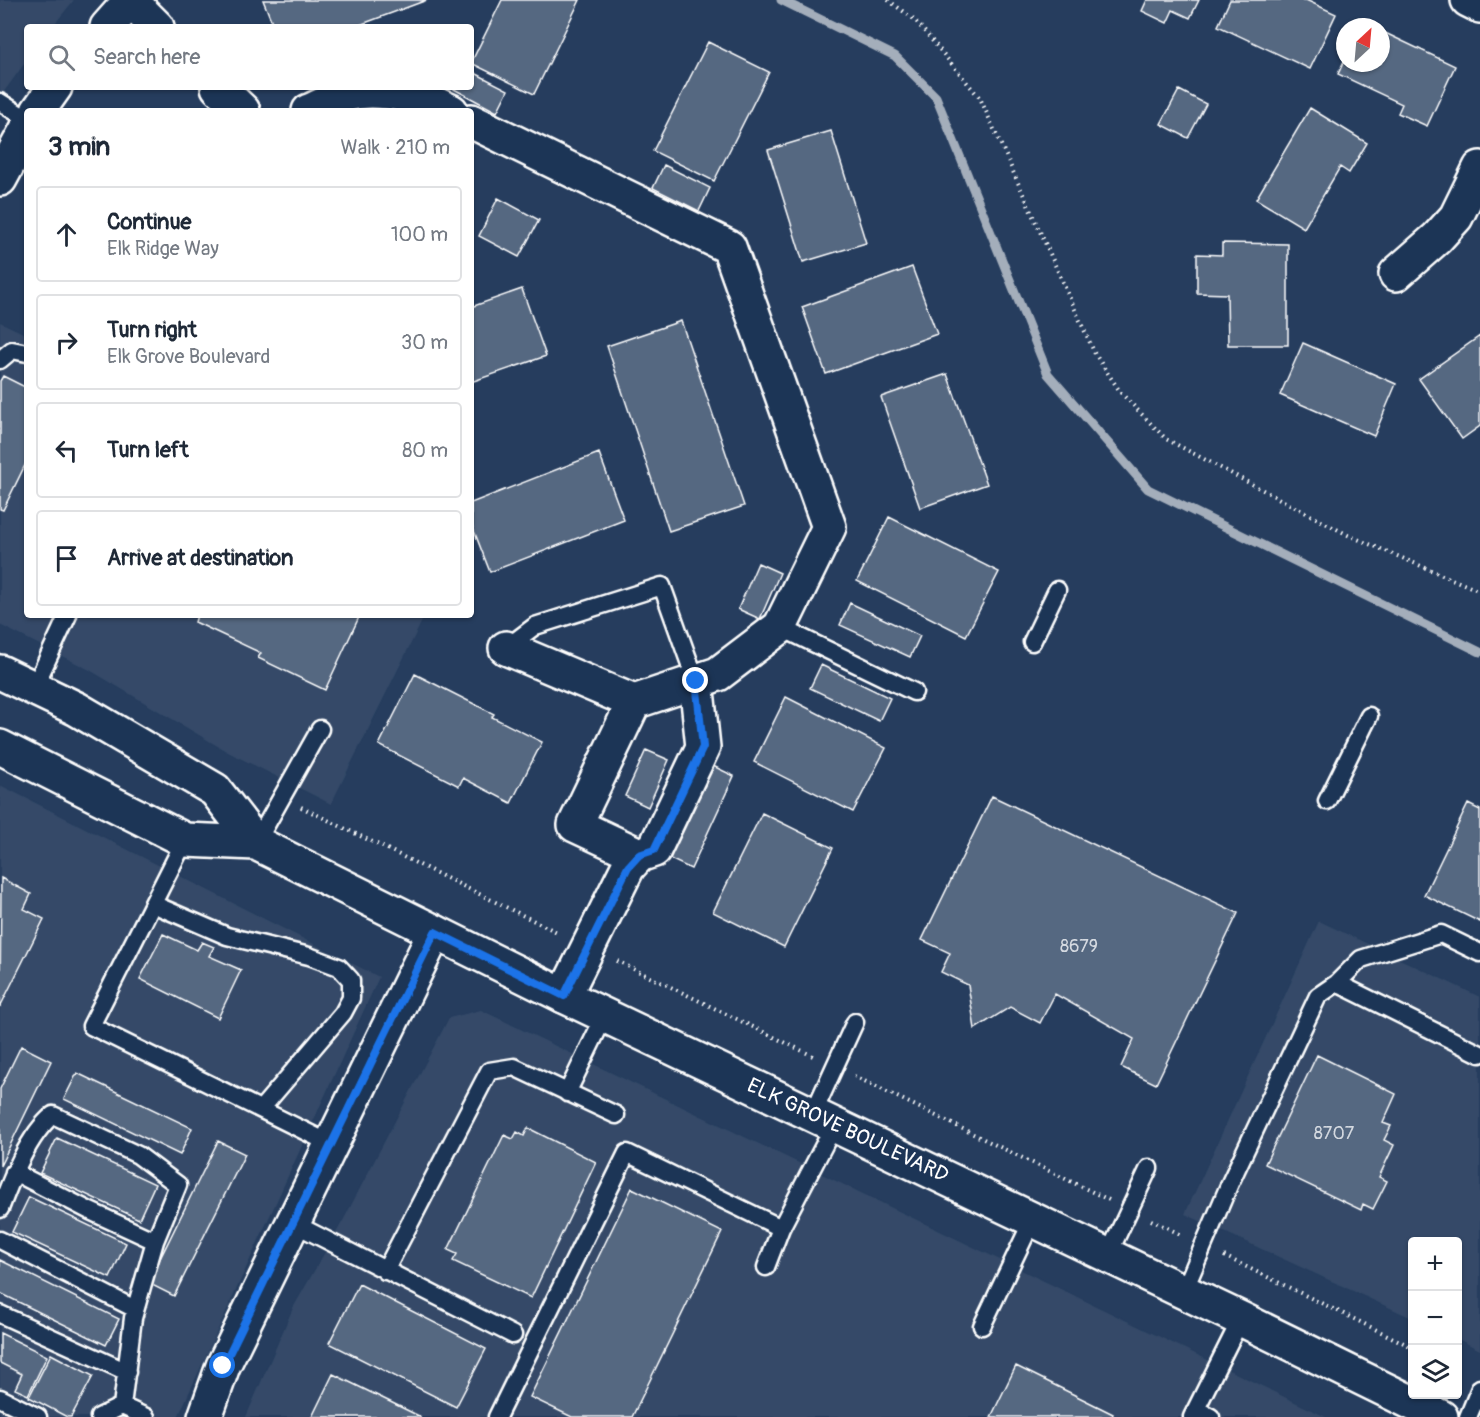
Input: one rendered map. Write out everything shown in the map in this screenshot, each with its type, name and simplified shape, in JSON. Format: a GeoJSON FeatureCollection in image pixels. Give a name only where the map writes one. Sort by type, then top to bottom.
{"type":"FeatureCollection","features":[{"type":"Feature","properties":{"kind":"street"},"geometry":{"type":"LineString","coordinates":[[110,24],[131,0],[154,24]]}},
{"type":"Feature","properties":{"kind":"street"},"geometry":{"type":"LineString","coordinates":[[1468,0],[1480,6]]}},
{"type":"Feature","properties":{"kind":"street"},"geometry":{"type":"LineString","coordinates":[[40,108],[53,90]]}},
{"type":"Feature","properties":{"kind":"street"},"geometry":{"type":"LineString","coordinates":[[221,90],[240,108]]}},
{"type":"Feature","properties":{"kind":"street"},"geometry":{"type":"LineString","coordinates":[[325,108],[389,92],[425,100],[444,108]]}},
{"type":"Feature","properties":{"kind":"street"},"geometry":{"type":"LineString","coordinates":[[474,122],[729,247],[829,527],[780,627],[718,674],[634,702],[506,648]]}},
{"type":"Feature","properties":{"kind":"street"},"geometry":{"type":"LineString","coordinates":[[0,179],[24,135]]}},
{"type":"Feature","properties":{"kind":"street"},"geometry":{"type":"LineString","coordinates":[[1396,274],[1437,238],[1456,217],[1480,168]]}},
{"type":"Feature","properties":{"kind":"street","name":"ELK GROVE BOULEVARD"},"geometry":{"type":"LineString","coordinates":[[0,672],[77,709],[215,790],[256,843]]}},
{"type":"Feature","properties":{"kind":"street"},"geometry":{"type":"LineString","coordinates":[[564,996],[628,867],[639,855],[654,850],[703,747],[696,681]]}},
{"type":"Feature","properties":{"kind":"street"},"geometry":{"type":"LineString","coordinates":[[634,702],[575,825],[639,855]]}},
{"type":"Feature","properties":{"kind":"street","name":"ELK GROVE BOULEVARD"},"geometry":{"type":"LineString","coordinates":[[0,747],[185,840],[256,843],[564,996],[1184,1291],[1441,1417]]}},
{"type":"Feature","properties":{"kind":"street"},"geometry":{"type":"LineString","coordinates":[[205,1417],[223,1366],[435,932]]}},
{"type":"Feature","properties":{"kind":"lane"},"geometry":{"type":"LineString","coordinates":[[0,102],[24,117]]}},
{"type":"Feature","properties":{"kind":"lane"},"geometry":{"type":"LineString","coordinates":[[0,360],[12,350],[24,352]]}},
{"type":"Feature","properties":{"kind":"lane"},"geometry":{"type":"LineString","coordinates":[[506,648],[535,626],[662,586],[696,681]]}},
{"type":"Feature","properties":{"kind":"lane"},"geometry":{"type":"LineString","coordinates":[[1032,642],[1057,590]]}},
{"type":"Feature","properties":{"kind":"lane"},"geometry":{"type":"LineString","coordinates":[[34,688],[67,618]]}},
{"type":"Feature","properties":{"kind":"lane"},"geometry":{"type":"LineString","coordinates":[[780,627],[914,692]]}},
{"type":"Feature","properties":{"kind":"lane"},"geometry":{"type":"LineString","coordinates":[[1327,801],[1369,716]]}},
{"type":"Feature","properties":{"kind":"lane"},"geometry":{"type":"LineString","coordinates":[[256,843],[320,729]]}},
{"type":"Feature","properties":{"kind":"lane"},"geometry":{"type":"LineString","coordinates":[[185,840],[91,1026],[331,1144]]}},
{"type":"Feature","properties":{"kind":"lane"},"geometry":{"type":"LineString","coordinates":[[153,904],[227,936],[309,956],[339,967],[351,980],[351,998],[343,1013],[261,1110]]}},
{"type":"Feature","properties":{"kind":"lane"},"geometry":{"type":"LineString","coordinates":[[1184,1291],[1230,1183],[1318,996],[1337,983],[1361,959],[1441,934],[1480,953]]}},
{"type":"Feature","properties":{"kind":"lane"},"geometry":{"type":"LineString","coordinates":[[1337,983],[1480,1054]]}},
{"type":"Feature","properties":{"kind":"lane"},"geometry":{"type":"LineString","coordinates":[[567,1093],[605,1015]]}},
{"type":"Feature","properties":{"kind":"lane"},"geometry":{"type":"LineString","coordinates":[[766,1267],[824,1119],[835,1067],[855,1022]]}},
{"type":"Feature","properties":{"kind":"lane"},"geometry":{"type":"LineString","coordinates":[[385,1271],[489,1071],[514,1067],[616,1115]]}},
{"type":"Feature","properties":{"kind":"lane"},"geometry":{"type":"LineString","coordinates":[[0,1209],[14,1172],[45,1121],[53,1115],[138,1155],[178,1185],[155,1241],[135,1310],[122,1406]]}},
{"type":"Feature","properties":{"kind":"lane"},"geometry":{"type":"LineString","coordinates":[[497,1417],[627,1153],[782,1228]]}},
{"type":"Feature","properties":{"kind":"lane"},"geometry":{"type":"LineString","coordinates":[[1108,1255],[1149,1168]]}},
{"type":"Feature","properties":{"kind":"lane"},"geometry":{"type":"LineString","coordinates":[[14,1172],[155,1241]]}},
{"type":"Feature","properties":{"kind":"lane"},"geometry":{"type":"LineString","coordinates":[[982,1326],[1033,1219]]}},
{"type":"Feature","properties":{"kind":"lane"},"geometry":{"type":"LineString","coordinates":[[293,1222],[513,1335]]}},
{"type":"Feature","properties":{"kind":"lane"},"geometry":{"type":"LineString","coordinates":[[0,1240],[135,1310]]}},
{"type":"Feature","properties":{"kind":"lane"},"geometry":{"type":"LineString","coordinates":[[0,1314],[127,1372]]}},
{"type":"Feature","properties":{"kind":"lane"},"geometry":{"type":"LineString","coordinates":[[1200,1414],[1241,1319]]}},
{"type":"Feature","properties":{"kind":"lane"},"geometry":{"type":"LineString","coordinates":[[1468,1417],[1480,1388]]}},
{"type":"Feature","properties":{"kind":"lane"},"geometry":{"type":"LineString","coordinates":[[0,1398],[38,1417]]}},
{"type":"Feature","properties":{"kind":"lane"},"geometry":{"type":"LineString","coordinates":[[99,1417],[122,1406]]}},
{"type":"Feature","properties":{"kind":"lane"},"geometry":{"type":"LineString","coordinates":[[122,1406],[146,1417]]}},
{"type":"Feature","properties":{"kind":"path"},"geometry":{"type":"LineString","coordinates":[[888,0],[915,20],[980,98],[1095,354],[1121,393],[1166,439],[1348,535],[1480,591]]}},
{"type":"Feature","properties":{"kind":"path"},"geometry":{"type":"LineString","coordinates":[[281,798],[1409,1345]]}},
{"type":"Feature","properties":{"kind":"shaded area"},"geometry":{"type":"Polygon","coordinates":[[[0,0],[74,0],[54,24],[24,24],[24,64],[0,97],[0,0]]]}},
{"type":"Feature","properties":{"kind":"shaded area"},"geometry":{"type":"Polygon","coordinates":[[[0,322],[24,334],[24,618],[424,618],[331,804],[226,751],[88,669],[0,625],[0,322]]]}},
{"type":"Feature","properties":{"kind":"shaded area"},"geometry":{"type":"Polygon","coordinates":[[[0,785],[379,977],[178,1417],[0,1417],[0,785]]]}},
{"type":"Feature","properties":{"kind":"shaded area"},"geometry":{"type":"Polygon","coordinates":[[[1319,921],[1480,997],[1480,1350],[1462,1341],[1462,1237],[1408,1237],[1408,1316],[1185,1214],[1319,921]]]}},
{"type":"Feature","properties":{"kind":"shaded area"},"geometry":{"type":"Polygon","coordinates":[[[481,1010],[1326,1417],[246,1417],[293,1308],[344,1219],[449,1018],[481,1010]]]}},
{"type":"Feature","properties":{"kind":"building"},"geometry":{"type":"Polygon","coordinates":[[[263,0],[427,0],[362,24],[273,24],[263,0]]]}},
{"type":"Feature","properties":{"kind":"building"},"geometry":{"type":"Polygon","coordinates":[[[502,0],[580,0],[534,94],[474,64],[474,57],[502,0]]]}},
{"type":"Feature","properties":{"kind":"building"},"geometry":{"type":"Polygon","coordinates":[[[1147,0],[1199,0],[1190,18],[1173,10],[1167,23],[1142,11],[1147,0]]]}},
{"type":"Feature","properties":{"kind":"building"},"geometry":{"type":"Polygon","coordinates":[[[1230,0],[1306,0],[1336,14],[1310,69],[1218,26],[1230,0]]]}},
{"type":"Feature","properties":{"kind":"building"},"geometry":{"type":"Polygon","coordinates":[[[1390,35],[1455,66],[1427,126],[1398,113],[1402,104],[1338,74],[1339,72],[1390,72],[1390,35]]]}},
{"type":"Feature","properties":{"kind":"building"},"geometry":{"type":"Polygon","coordinates":[[[708,42],[769,72],[714,181],[653,151],[708,42]]]}},
{"type":"Feature","properties":{"kind":"building"},"geometry":{"type":"Polygon","coordinates":[[[474,73],[508,90],[497,112],[456,90],[474,90],[474,73]]]}},
{"type":"Feature","properties":{"kind":"building"},"geometry":{"type":"Polygon","coordinates":[[[1179,90],[1206,104],[1188,138],[1161,124],[1179,90]]]}},
{"type":"Feature","properties":{"kind":"building"},"geometry":{"type":"Polygon","coordinates":[[[1310,108],[1367,143],[1349,173],[1340,167],[1304,228],[1256,199],[1310,108]]]}},
{"type":"Feature","properties":{"kind":"building"},"geometry":{"type":"Polygon","coordinates":[[[831,131],[866,243],[803,262],[768,150],[831,131]]]}},
{"type":"Feature","properties":{"kind":"building"},"geometry":{"type":"Polygon","coordinates":[[[664,165],[710,188],[699,211],[653,188],[664,165]]]}},
{"type":"Feature","properties":{"kind":"building"},"geometry":{"type":"Polygon","coordinates":[[[498,198],[539,220],[519,257],[479,236],[498,198]]]}},
{"type":"Feature","properties":{"kind":"building"},"geometry":{"type":"Polygon","coordinates":[[[1222,243],[1288,244],[1288,345],[1228,345],[1227,294],[1197,293],[1197,254],[1222,255],[1222,243]]]}},
{"type":"Feature","properties":{"kind":"building"},"geometry":{"type":"Polygon","coordinates":[[[912,267],[937,334],[826,374],[802,307],[912,267]]]}},
{"type":"Feature","properties":{"kind":"building"},"geometry":{"type":"Polygon","coordinates":[[[522,289],[546,356],[474,381],[474,306],[522,289]]]}},
{"type":"Feature","properties":{"kind":"building"},"geometry":{"type":"Polygon","coordinates":[[[681,321],[744,506],[669,531],[607,346],[681,321]]]}},
{"type":"Feature","properties":{"kind":"building"},"geometry":{"type":"Polygon","coordinates":[[[1480,336],[1480,426],[1462,439],[1419,379],[1480,336]]]}},
{"type":"Feature","properties":{"kind":"building"},"geometry":{"type":"Polygon","coordinates":[[[1303,343],[1396,384],[1374,436],[1280,395],[1303,343]]]}},
{"type":"Feature","properties":{"kind":"building"},"geometry":{"type":"Polygon","coordinates":[[[947,374],[987,484],[920,508],[881,397],[947,374]]]}},
{"type":"Feature","properties":{"kind":"building"},"geometry":{"type":"Polygon","coordinates":[[[3,376],[24,386],[24,467],[3,510],[0,509],[0,381],[3,376]]]}},
{"type":"Feature","properties":{"kind":"building"},"geometry":{"type":"Polygon","coordinates":[[[599,453],[624,520],[490,572],[474,531],[474,502],[599,453]]]}},
{"type":"Feature","properties":{"kind":"building"},"geometry":{"type":"Polygon","coordinates":[[[889,517],[999,572],[966,636],[857,581],[889,517]]]}},
{"type":"Feature","properties":{"kind":"building"},"geometry":{"type":"Polygon","coordinates":[[[758,563],[780,573],[760,619],[738,609],[758,563]]]}},
{"type":"Feature","properties":{"kind":"building"},"geometry":{"type":"Polygon","coordinates":[[[850,603],[920,636],[910,657],[840,625],[850,603]]]}},
{"type":"Feature","properties":{"kind":"building"},"geometry":{"type":"Polygon","coordinates":[[[196,618],[359,618],[325,690],[258,658],[261,653],[195,622],[196,618]]]}},
{"type":"Feature","properties":{"kind":"building"},"geometry":{"type":"Polygon","coordinates":[[[821,665],[890,698],[879,721],[810,688],[821,665]]]}},
{"type":"Feature","properties":{"kind":"building"},"geometry":{"type":"Polygon","coordinates":[[[415,674],[494,714],[492,717],[542,742],[511,803],[463,778],[459,786],[379,745],[415,674]]]}},
{"type":"Feature","properties":{"kind":"building"},"geometry":{"type":"Polygon","coordinates":[[[786,697],[886,748],[853,812],[754,762],[786,697]]]}},
{"type":"Feature","properties":{"kind":"building"},"geometry":{"type":"Polygon","coordinates":[[[646,750],[669,760],[648,807],[625,796],[646,750]]]}},
{"type":"Feature","properties":{"kind":"building"},"geometry":{"type":"Polygon","coordinates":[[[711,765],[734,776],[691,869],[668,858],[711,765]]]}},
{"type":"Feature","properties":{"kind":"building"},"geometry":{"type":"Polygon","coordinates":[[[992,796],[1238,913],[1156,1084],[1121,1067],[1134,1039],[1055,994],[1040,1023],[1010,1007],[975,1029],[968,985],[941,972],[950,953],[922,940],[992,796]]]}},
{"type":"Feature","properties":{"kind":"building"},"geometry":{"type":"Polygon","coordinates":[[[1468,804],[1480,810],[1480,922],[1424,895],[1468,804]]]}},
{"type":"Feature","properties":{"kind":"building"},"geometry":{"type":"Polygon","coordinates":[[[762,813],[833,848],[784,947],[713,912],[762,813]]]}},
{"type":"Feature","properties":{"kind":"building"},"geometry":{"type":"Polygon","coordinates":[[[1,878],[31,894],[24,909],[44,919],[0,1007],[1,878]]]}},
{"type":"Feature","properties":{"kind":"building"},"geometry":{"type":"Polygon","coordinates":[[[163,934],[197,950],[202,942],[214,947],[209,956],[241,970],[218,1018],[140,979],[163,934]]]}},
{"type":"Feature","properties":{"kind":"building"},"geometry":{"type":"Polygon","coordinates":[[[21,1046],[51,1061],[0,1166],[0,1089],[21,1046]]]}},
{"type":"Feature","properties":{"kind":"building"},"geometry":{"type":"Polygon","coordinates":[[[1317,1055],[1396,1094],[1383,1123],[1391,1126],[1384,1140],[1394,1145],[1379,1177],[1387,1181],[1373,1209],[1363,1204],[1361,1210],[1265,1164],[1317,1055]]]}},
{"type":"Feature","properties":{"kind":"building"},"geometry":{"type":"Polygon","coordinates":[[[77,1073],[192,1128],[180,1155],[64,1099],[77,1073]]]}},
{"type":"Feature","properties":{"kind":"building"},"geometry":{"type":"Polygon","coordinates":[[[528,1128],[596,1162],[531,1298],[453,1261],[457,1254],[448,1250],[504,1135],[513,1139],[517,1132],[524,1136],[528,1128]]]}},
{"type":"Feature","properties":{"kind":"building"},"geometry":{"type":"Polygon","coordinates":[[[57,1138],[155,1184],[139,1219],[40,1173],[57,1138]]]}},
{"type":"Feature","properties":{"kind":"building"},"geometry":{"type":"Polygon","coordinates":[[[218,1141],[245,1154],[174,1296],[148,1283],[218,1141]]]}},
{"type":"Feature","properties":{"kind":"building"},"geometry":{"type":"Polygon","coordinates":[[[632,1188],[722,1232],[632,1417],[572,1417],[530,1397],[632,1188]]]}},
{"type":"Feature","properties":{"kind":"building"},"geometry":{"type":"Polygon","coordinates":[[[29,1197],[126,1243],[110,1278],[12,1232],[29,1197]]]}},
{"type":"Feature","properties":{"kind":"building"},"geometry":{"type":"Polygon","coordinates":[[[0,1260],[119,1319],[106,1345],[0,1293],[0,1260]]]}},
{"type":"Feature","properties":{"kind":"building"},"geometry":{"type":"Polygon","coordinates":[[[359,1284],[486,1349],[456,1407],[329,1343],[359,1284]]]}},
{"type":"Feature","properties":{"kind":"building"},"geometry":{"type":"Polygon","coordinates":[[[0,1333],[47,1356],[28,1395],[15,1389],[22,1374],[0,1363],[0,1333]]]}},
{"type":"Feature","properties":{"kind":"building"},"geometry":{"type":"Polygon","coordinates":[[[51,1354],[93,1376],[71,1417],[29,1397],[51,1354]]]}},
{"type":"Feature","properties":{"kind":"building"},"geometry":{"type":"Polygon","coordinates":[[[1016,1366],[1113,1414],[1112,1417],[991,1417],[1016,1366]]]}},
{"type":"Feature","properties":{"kind":"building"},"geometry":{"type":"Polygon","coordinates":[[[333,1374],[421,1417],[312,1417],[333,1374]]]}},
{"type":"Feature","properties":{"kind":"waterway"},"geometry":{"type":"LineString","coordinates":[[781,0],[895,56],[936,97],[1048,374],[1148,489],[1480,652]]}},
{"type":"Feature","properties":{"kind":"route"},"geometry":{"type":"LineString","coordinates":[[223,1366],[435,932],[564,996],[628,867],[639,855],[654,850],[703,747],[696,681]]}}]}
